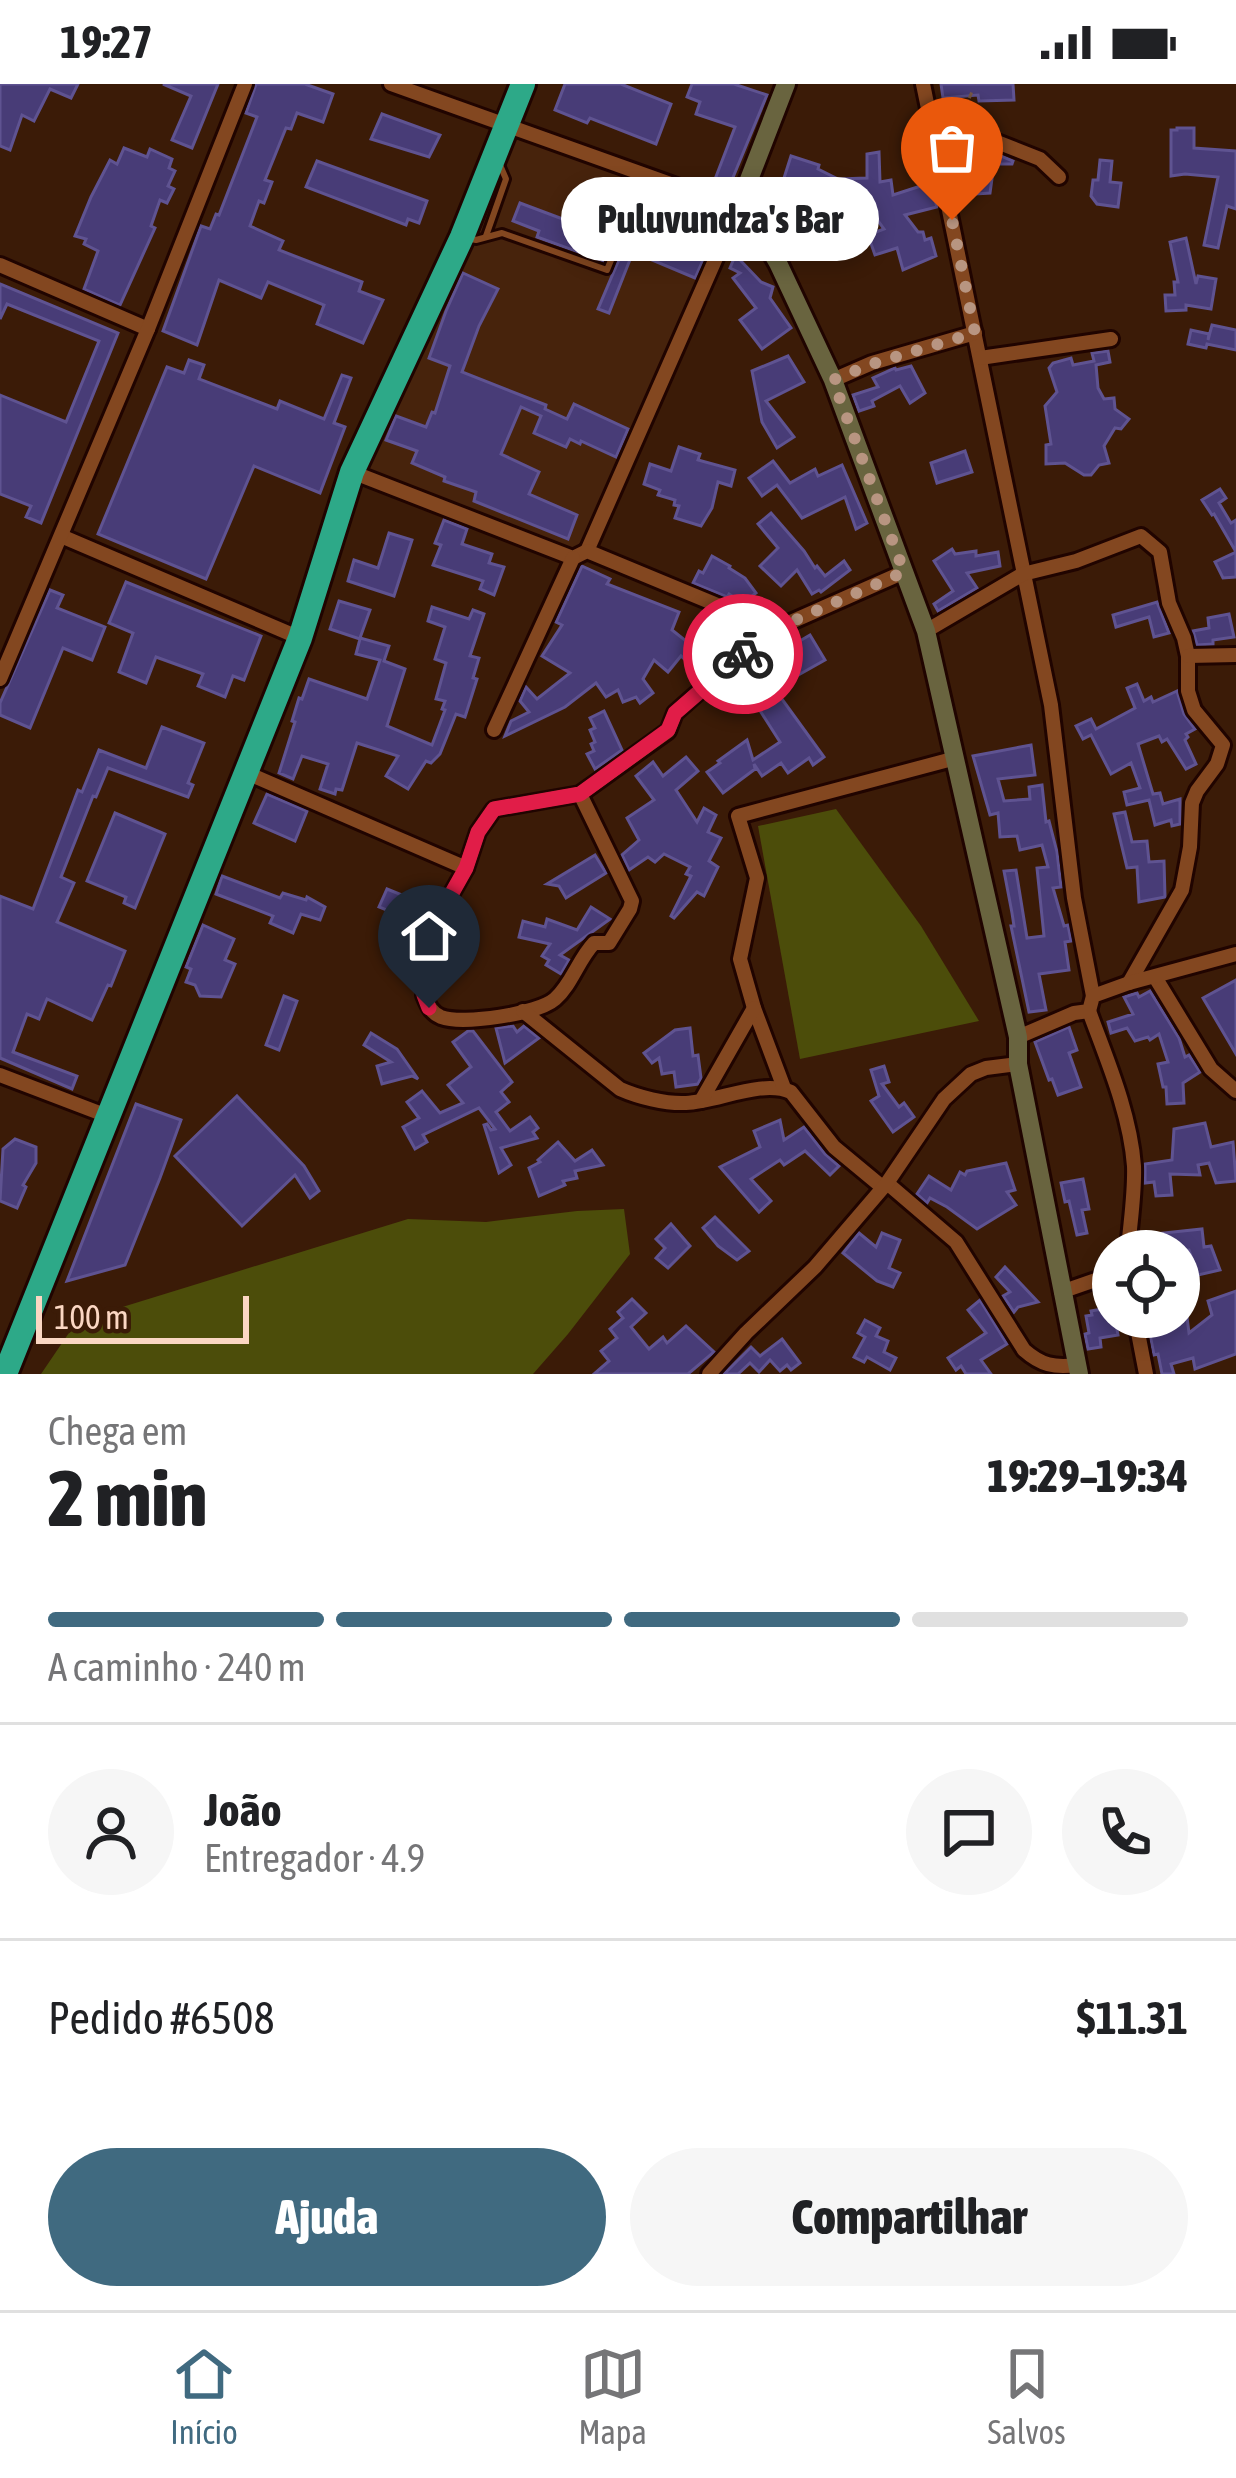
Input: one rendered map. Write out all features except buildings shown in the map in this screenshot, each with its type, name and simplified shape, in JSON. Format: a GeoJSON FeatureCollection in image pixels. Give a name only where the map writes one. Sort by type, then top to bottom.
{"type":"FeatureCollection","features":[{"type":"Feature","properties":{"kind":"highway"},"geometry":{"type":"LineString","coordinates":[[5,1374],[300,638],[352,472],[474,237],[494,157],[524,84]]}},
{"type":"Feature","properties":{"kind":"street"},"geometry":{"type":"LineString","coordinates":[[0,679],[245,84]]}},
{"type":"Feature","properties":{"kind":"street"},"geometry":{"type":"LineString","coordinates":[[391,84],[738,208],[760,232],[778,263],[833,380],[926,631],[956,758],[1018,1036],[1018,1064],[1078,1370],[1039,1363],[1024,1350],[956,1242],[834,1147],[784,1088],[740,959],[757,878],[738,816],[956,758]]}},
{"type":"Feature","properties":{"kind":"street"},"geometry":{"type":"LineString","coordinates":[[494,730],[738,208],[786,84]]}},
{"type":"Feature","properties":{"kind":"street"},"geometry":{"type":"LineString","coordinates":[[923,84],[1052,705],[1091,1004],[1116,1085],[1134,1168],[1130,1230]]}},
{"type":"Feature","properties":{"kind":"street"},"geometry":{"type":"LineString","coordinates":[[936,144],[979,138],[997,142],[1040,159],[1059,177]]}},
{"type":"Feature","properties":{"kind":"street"},"geometry":{"type":"LineString","coordinates":[[0,265],[148,329]]}},
{"type":"Feature","properties":{"kind":"street"},"geometry":{"type":"LineString","coordinates":[[833,380],[975,333]]}},
{"type":"Feature","properties":{"kind":"street"},"geometry":{"type":"LineString","coordinates":[[980,358],[1111,339]]}},
{"type":"Feature","properties":{"kind":"street"},"geometry":{"type":"LineString","coordinates":[[352,472],[775,629]]}},
{"type":"Feature","properties":{"kind":"street"},"geometry":{"type":"LineString","coordinates":[[62,536],[300,638]]}},
{"type":"Feature","properties":{"kind":"street"},"geometry":{"type":"LineString","coordinates":[[926,631],[1023,574],[1076,561],[1142,536],[1160,551],[1168,603],[1188,656],[1188,691],[1194,710],[1223,745],[1192,803],[1182,890],[1129,983]]}},
{"type":"Feature","properties":{"kind":"street"},"geometry":{"type":"LineString","coordinates":[[580,794],[632,901],[609,943],[594,944],[583,955],[553,1001],[486,1020],[438,1016],[424,995],[448,900],[478,832],[494,809],[580,794],[668,730],[675,713],[775,629],[904,572]]}},
{"type":"Feature","properties":{"kind":"street"},"geometry":{"type":"LineString","coordinates":[[1188,656],[1236,656]]}},
{"type":"Feature","properties":{"kind":"street"},"geometry":{"type":"LineString","coordinates":[[247,773],[466,868]]}},
{"type":"Feature","properties":{"kind":"street"},"geometry":{"type":"LineString","coordinates":[[1018,1036],[1129,983],[1236,954]]}},
{"type":"Feature","properties":{"kind":"street"},"geometry":{"type":"LineString","coordinates":[[1155,977],[1198,1051],[1236,1090]]}},
{"type":"Feature","properties":{"kind":"street"},"geometry":{"type":"LineString","coordinates":[[701,1101],[754,1008]]}},
{"type":"Feature","properties":{"kind":"street"},"geometry":{"type":"LineString","coordinates":[[523,1011],[631,1094],[672,1102],[701,1101],[784,1088]]}},
{"type":"Feature","properties":{"kind":"street"},"geometry":{"type":"LineString","coordinates":[[709,1374],[815,1268],[884,1184],[944,1099],[971,1074],[1018,1064]]}},
{"type":"Feature","properties":{"kind":"street"},"geometry":{"type":"LineString","coordinates":[[0,1075],[110,1117]]}},
{"type":"Feature","properties":{"kind":"street"},"geometry":{"type":"LineString","coordinates":[[1061,1292],[1092,1281]]}},
{"type":"Feature","properties":{"kind":"street"},"geometry":{"type":"LineString","coordinates":[[1140,1338],[1146,1374]]}},
{"type":"Feature","properties":{"kind":"lane"},"geometry":{"type":"LineString","coordinates":[[474,237],[502,233],[607,270],[645,177]]}},
{"type":"Feature","properties":{"kind":"path"},"geometry":{"type":"LineString","coordinates":[[926,102],[969,99],[975,84]]}},
{"type":"Feature","properties":{"kind":"shaded area"},"geometry":{"type":"Polygon","coordinates":[[[507,126],[738,208],[578,555],[356,475],[507,126]]]}},
{"type":"Feature","properties":{"kind":"shaded area"},"geometry":{"type":"Polygon","coordinates":[[[836,809],[921,926],[979,1021],[800,1059],[758,826],[836,809]]]}},
{"type":"Feature","properties":{"kind":"shaded area"},"geometry":{"type":"Polygon","coordinates":[[[624,1209],[630,1254],[533,1374],[41,1374],[77,1321],[408,1219],[486,1222],[624,1209]]]}},
{"type":"Feature","properties":{"kind":"way so far"},"geometry":{"type":"LineString","coordinates":[[743,654],[775,629],[904,572],[833,380],[975,333],[952,220]]}},
{"type":"Feature","properties":{"kind":"place","name":"Puluvundza's Bar"},"geometry":{"type":"Point","coordinates":[952,220]}},
{"type":"Feature","properties":{"kind":"route"},"geometry":{"type":"LineString","coordinates":[[429,1008],[424,995],[448,900],[478,832],[494,809],[580,794],[668,730],[675,713],[743,654]]}}]}
